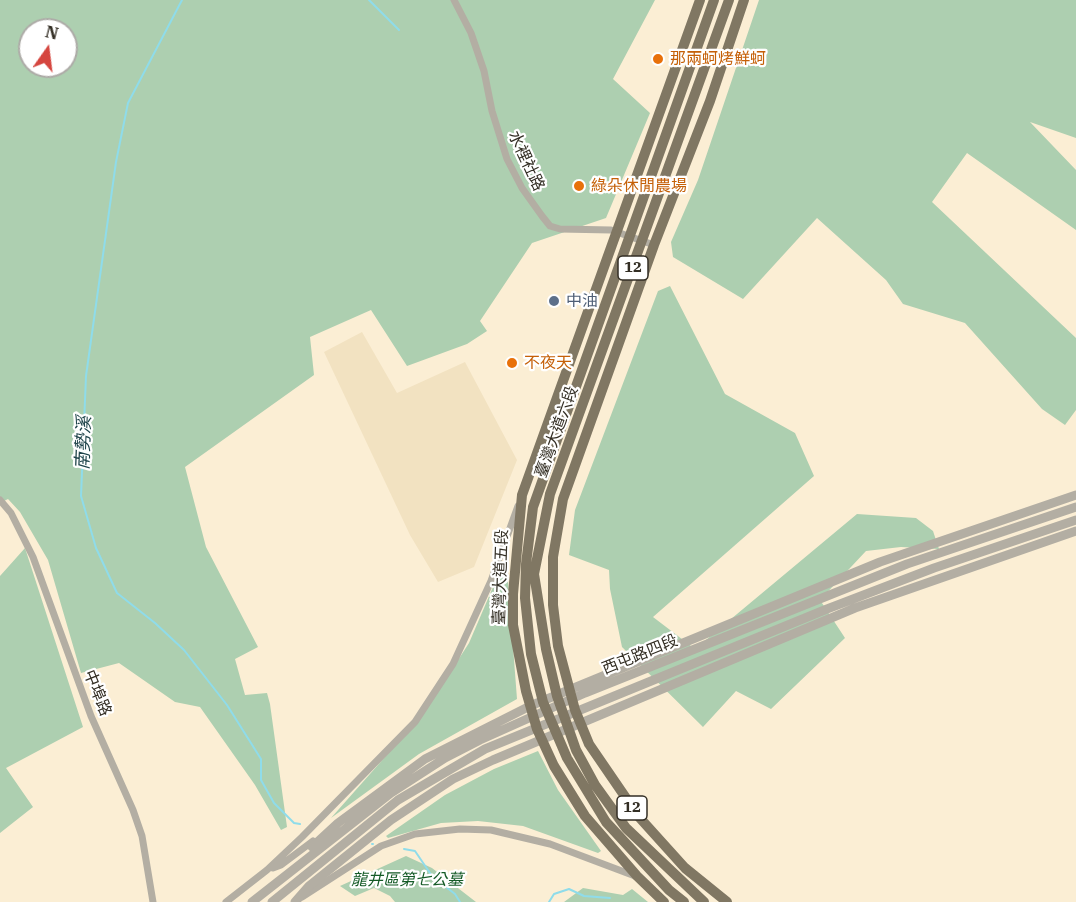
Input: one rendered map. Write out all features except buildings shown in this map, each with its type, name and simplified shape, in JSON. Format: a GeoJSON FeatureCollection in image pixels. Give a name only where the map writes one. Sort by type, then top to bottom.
{"type":"FeatureCollection","features":[{"type":"Feature","properties":{"kind":"main road","name":"臺灣大道六段"},"geometry":{"type":"LineString","coordinates":[[522,495],[700,0]]}},
{"type":"Feature","properties":{"kind":"main road","name":"臺灣大道六段"},"geometry":{"type":"LineString","coordinates":[[533,507],[628,235],[714,0]]}},
{"type":"Feature","properties":{"kind":"main road","name":"臺灣大道六段"},"geometry":{"type":"LineString","coordinates":[[539,537],[550,494],[729,0]]}},
{"type":"Feature","properties":{"kind":"main road","name":"臺灣大道六段"},"geometry":{"type":"LineString","coordinates":[[570,691],[558,646],[554,604],[556,530],[563,499],[654,245],[710,101],[744,0]]}},
{"type":"Feature","properties":{"kind":"main road","name":"臺灣大道五段"},"geometry":{"type":"LineString","coordinates":[[522,495],[515,549],[513,624],[518,657],[541,738],[554,765],[585,816],[637,876],[664,902]]}},
{"type":"Feature","properties":{"kind":"main road","name":"臺灣大道五段"},"geometry":{"type":"LineString","coordinates":[[533,507],[526,564],[525,598],[531,654],[543,702],[581,784],[606,822],[669,890],[684,902]]}},
{"type":"Feature","properties":{"kind":"main road","name":"臺灣大道五段"},"geometry":{"type":"LineString","coordinates":[[539,537],[534,574],[546,649],[567,727],[595,785],[626,828],[704,902]]}},
{"type":"Feature","properties":{"kind":"main road","name":"12"},"geometry":{"type":"LineString","coordinates":[[570,691],[589,744],[608,776],[639,817],[686,868],[727,902]]}},
{"type":"Feature","properties":{"kind":"street","name":"水裡社路"},"geometry":{"type":"LineString","coordinates":[[454,0],[471,33],[500,141],[532,204],[550,226],[573,231],[616,231],[654,245]]}},
{"type":"Feature","properties":{"kind":"street"},"geometry":{"type":"LineString","coordinates":[[226,902],[267,870],[363,778],[415,722],[453,664],[491,581],[522,495]]}},
{"type":"Feature","properties":{"kind":"street","name":"西屯路四段"},"geometry":{"type":"LineString","coordinates":[[272,886],[338,823],[425,759],[531,706],[919,548],[1076,495]]}},
{"type":"Feature","properties":{"kind":"street","name":"中埠路"},"geometry":{"type":"LineString","coordinates":[[0,500],[11,513],[33,557],[91,716],[133,810],[142,836],[153,902]]}},
{"type":"Feature","properties":{"kind":"street","name":"西屯路四段"},"geometry":{"type":"LineString","coordinates":[[252,902],[391,793],[445,758],[585,693],[908,564],[1076,507]]}},
{"type":"Feature","properties":{"kind":"street","name":"西屯路四段"},"geometry":{"type":"LineString","coordinates":[[272,902],[398,800],[485,749],[842,604],[1076,520]]}},
{"type":"Feature","properties":{"kind":"street"},"geometry":{"type":"LineString","coordinates":[[295,902],[309,886],[419,800],[453,779],[555,732],[902,590],[1076,531]]}},
{"type":"Feature","properties":{"kind":"street"},"geometry":{"type":"LineString","coordinates":[[831,583],[908,564]]}},
{"type":"Feature","properties":{"kind":"street"},"geometry":{"type":"LineString","coordinates":[[842,604],[902,590]]}},
{"type":"Feature","properties":{"kind":"street"},"geometry":{"type":"LineString","coordinates":[[267,870],[281,865],[338,823]]}},
{"type":"Feature","properties":{"kind":"street"},"geometry":{"type":"LineString","coordinates":[[295,902],[381,846],[415,834],[460,829],[491,830],[550,844],[669,890]]}},
{"type":"Feature","properties":{"kind":"shaded area"},"geometry":{"type":"Polygon","coordinates":[[[362,332],[397,393],[465,362],[517,460],[474,567],[438,582],[410,535],[324,352],[362,332]]]}},
{"type":"Feature","properties":{"kind":"green space"},"geometry":{"type":"Polygon","coordinates":[[[0,0],[655,0],[613,79],[650,113],[606,218],[532,243],[480,321],[487,331],[467,344],[407,366],[371,310],[310,337],[314,375],[185,467],[206,547],[258,647],[235,659],[245,695],[267,693],[287,827],[281,830],[255,785],[200,707],[175,702],[119,663],[81,673],[48,560],[20,512],[8,499],[0,503],[0,0]]]}},
{"type":"Feature","properties":{"kind":"green space"},"geometry":{"type":"Polygon","coordinates":[[[759,0],[1076,0],[1076,138],[1030,122],[1076,170],[1076,230],[967,153],[932,202],[1076,338],[1076,410],[1065,425],[1042,409],[965,323],[903,304],[886,280],[817,218],[743,299],[673,257],[671,242],[698,180],[759,0]]]}},
{"type":"Feature","properties":{"kind":"green space"},"geometry":{"type":"Polygon","coordinates":[[[670,286],[725,394],[795,433],[814,476],[653,617],[695,649],[857,514],[916,518],[933,531],[939,549],[901,547],[866,551],[820,600],[845,638],[771,709],[736,691],[703,727],[622,647],[610,589],[609,570],[569,555],[575,510],[658,291],[670,286]]]}},
{"type":"Feature","properties":{"kind":"green space"},"geometry":{"type":"Polygon","coordinates":[[[25,548],[83,727],[6,768],[33,807],[0,833],[0,576],[25,548]]]}},
{"type":"Feature","properties":{"kind":"green space"},"geometry":{"type":"Polygon","coordinates":[[[502,566],[507,568],[517,699],[419,754],[331,818],[424,713],[469,643],[502,566]]]}},
{"type":"Feature","properties":{"kind":"green space"},"geometry":{"type":"Polygon","coordinates":[[[538,751],[558,790],[601,851],[598,853],[523,826],[478,821],[441,823],[388,838],[386,836],[445,795],[494,769],[538,751]]]}},
{"type":"Feature","properties":{"kind":"green space","name":"龍井區第七公墓"},"geometry":{"type":"Polygon","coordinates":[[[406,856],[432,868],[476,902],[395,902],[390,896],[374,888],[355,896],[340,886],[406,856]]]}},
{"type":"Feature","properties":{"kind":"green space"},"geometry":{"type":"Polygon","coordinates":[[[583,888],[623,895],[632,889],[648,902],[564,902],[583,888]]]}},
{"type":"Feature","properties":{"kind":"waterway","name":"南勢溪"},"geometry":{"type":"LineString","coordinates":[[182,0],[128,103],[116,162],[86,376],[81,496],[96,548],[117,593],[184,650],[227,705],[261,759],[261,780],[274,803],[294,823],[300,824]]}},
{"type":"Feature","properties":{"kind":"waterway","name":"南勢溪"},"geometry":{"type":"LineString","coordinates":[[369,0],[399,30]]}},
{"type":"Feature","properties":{"kind":"waterway","name":"南勢溪"},"geometry":{"type":"LineString","coordinates":[[404,849],[415,851],[432,876],[455,894],[460,902]]}},
{"type":"Feature","properties":{"kind":"waterway","name":"南勢溪"},"geometry":{"type":"LineString","coordinates":[[549,902],[554,894],[569,889],[584,896],[610,898]]}},
{"type":"Feature","properties":{"kind":"place","name":"那兩蚵烤鮮蚵"},"geometry":{"type":"Point","coordinates":[658,59]}},
{"type":"Feature","properties":{"kind":"place","name":"綠朵休閒農場"},"geometry":{"type":"Point","coordinates":[579,186]}},
{"type":"Feature","properties":{"kind":"place","name":"中油"},"geometry":{"type":"Point","coordinates":[554,301]}},
{"type":"Feature","properties":{"kind":"place","name":"不夜天"},"geometry":{"type":"Point","coordinates":[512,363]}}]}
